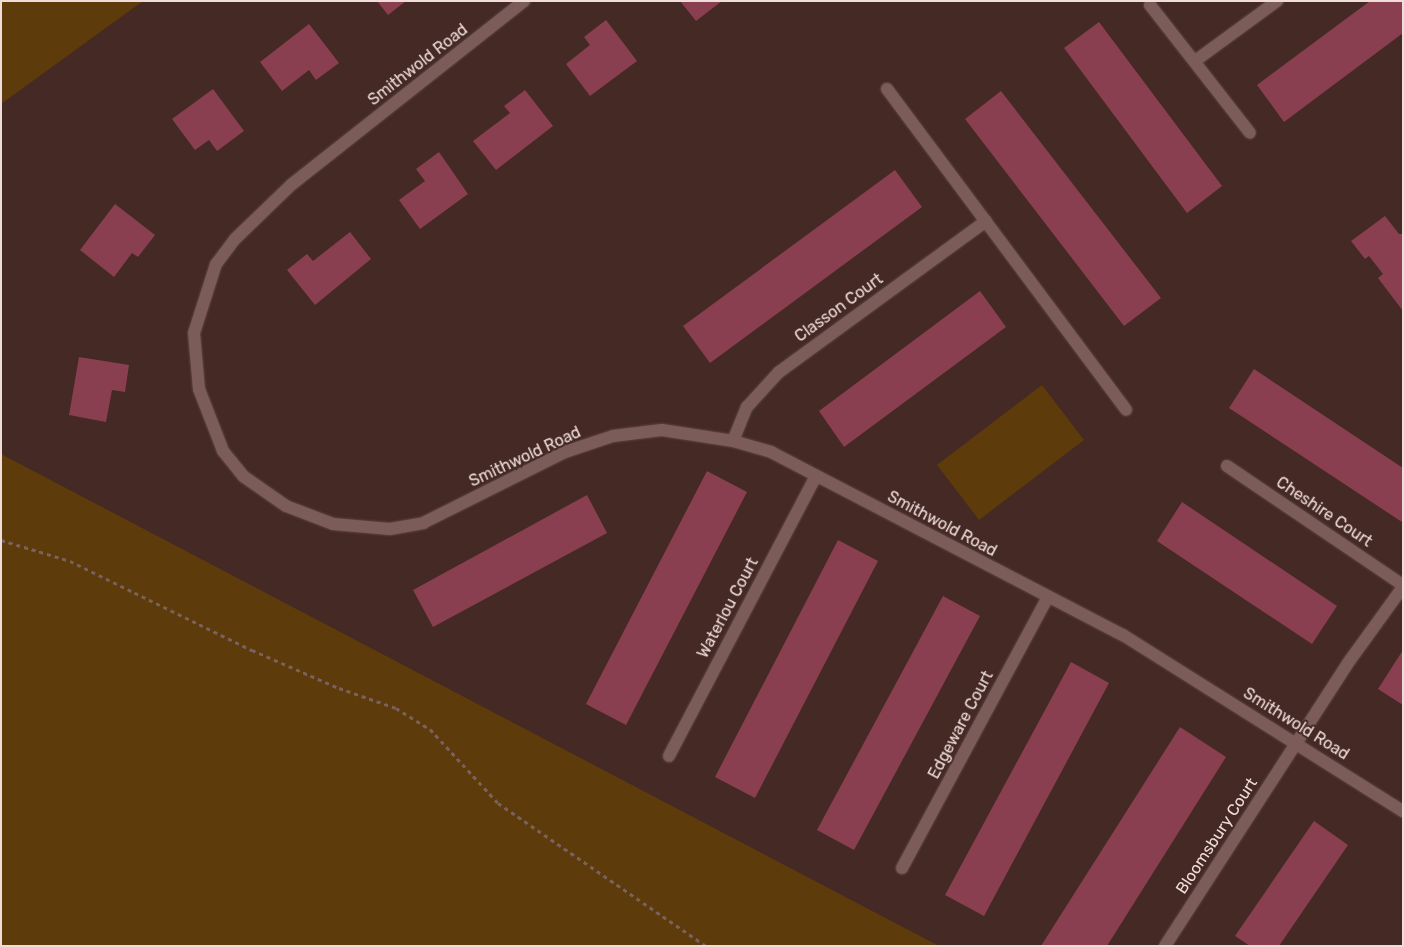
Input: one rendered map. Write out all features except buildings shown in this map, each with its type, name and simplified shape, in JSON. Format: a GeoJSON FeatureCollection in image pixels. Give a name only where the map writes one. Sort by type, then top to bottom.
{"type":"FeatureCollection","features":[{"type":"Feature","properties":{"kind":"street","name":"Smithwold Road"},"geometry":{"type":"LineString","coordinates":[[524,1],[292,184],[235,239],[216,264],[194,334],[199,389],[222,451],[243,476],[286,506],[333,524],[390,529],[423,524],[565,452],[613,436],[662,430],[733,441],[771,452],[1123,635],[1403,811]]}},
{"type":"Feature","properties":{"kind":"street"},"geometry":{"type":"LineString","coordinates":[[1195,61],[1277,1]]}},
{"type":"Feature","properties":{"kind":"street"},"geometry":{"type":"LineString","coordinates":[[1150,5],[1250,133]]}},
{"type":"Feature","properties":{"kind":"street"},"geometry":{"type":"LineString","coordinates":[[888,88],[1126,410]]}},
{"type":"Feature","properties":{"kind":"street","name":"Classon Court"},"geometry":{"type":"LineString","coordinates":[[733,441],[747,407],[778,372],[986,221]]}},
{"type":"Feature","properties":{"kind":"street","name":"Cheshire Court"},"geometry":{"type":"LineString","coordinates":[[1227,466],[1403,586],[1296,743]]}},
{"type":"Feature","properties":{"kind":"street","name":"Waterlou Court"},"geometry":{"type":"LineString","coordinates":[[669,756],[816,476]]}},
{"type":"Feature","properties":{"kind":"street","name":"Edgeware Court"},"geometry":{"type":"LineString","coordinates":[[902,868],[1048,597]]}},
{"type":"Feature","properties":{"kind":"street","name":"Bloomsbury Court"},"geometry":{"type":"LineString","coordinates":[[1165,946],[1296,743]]}},
{"type":"Feature","properties":{"kind":"path"},"geometry":{"type":"LineString","coordinates":[[1,540],[70,562],[252,650],[340,688],[396,708],[430,729],[498,804],[706,946]]}},
{"type":"Feature","properties":{"kind":"shaded area"},"geometry":{"type":"Polygon","coordinates":[[[1,1],[143,1],[1,104],[1,1]]]}},
{"type":"Feature","properties":{"kind":"shaded area"},"geometry":{"type":"Polygon","coordinates":[[[1042,385],[1084,440],[979,520],[937,465],[1042,385]]]}},
{"type":"Feature","properties":{"kind":"shaded area"},"geometry":{"type":"Polygon","coordinates":[[[1,454],[939,946],[1,946],[1,454]]]}}]}
